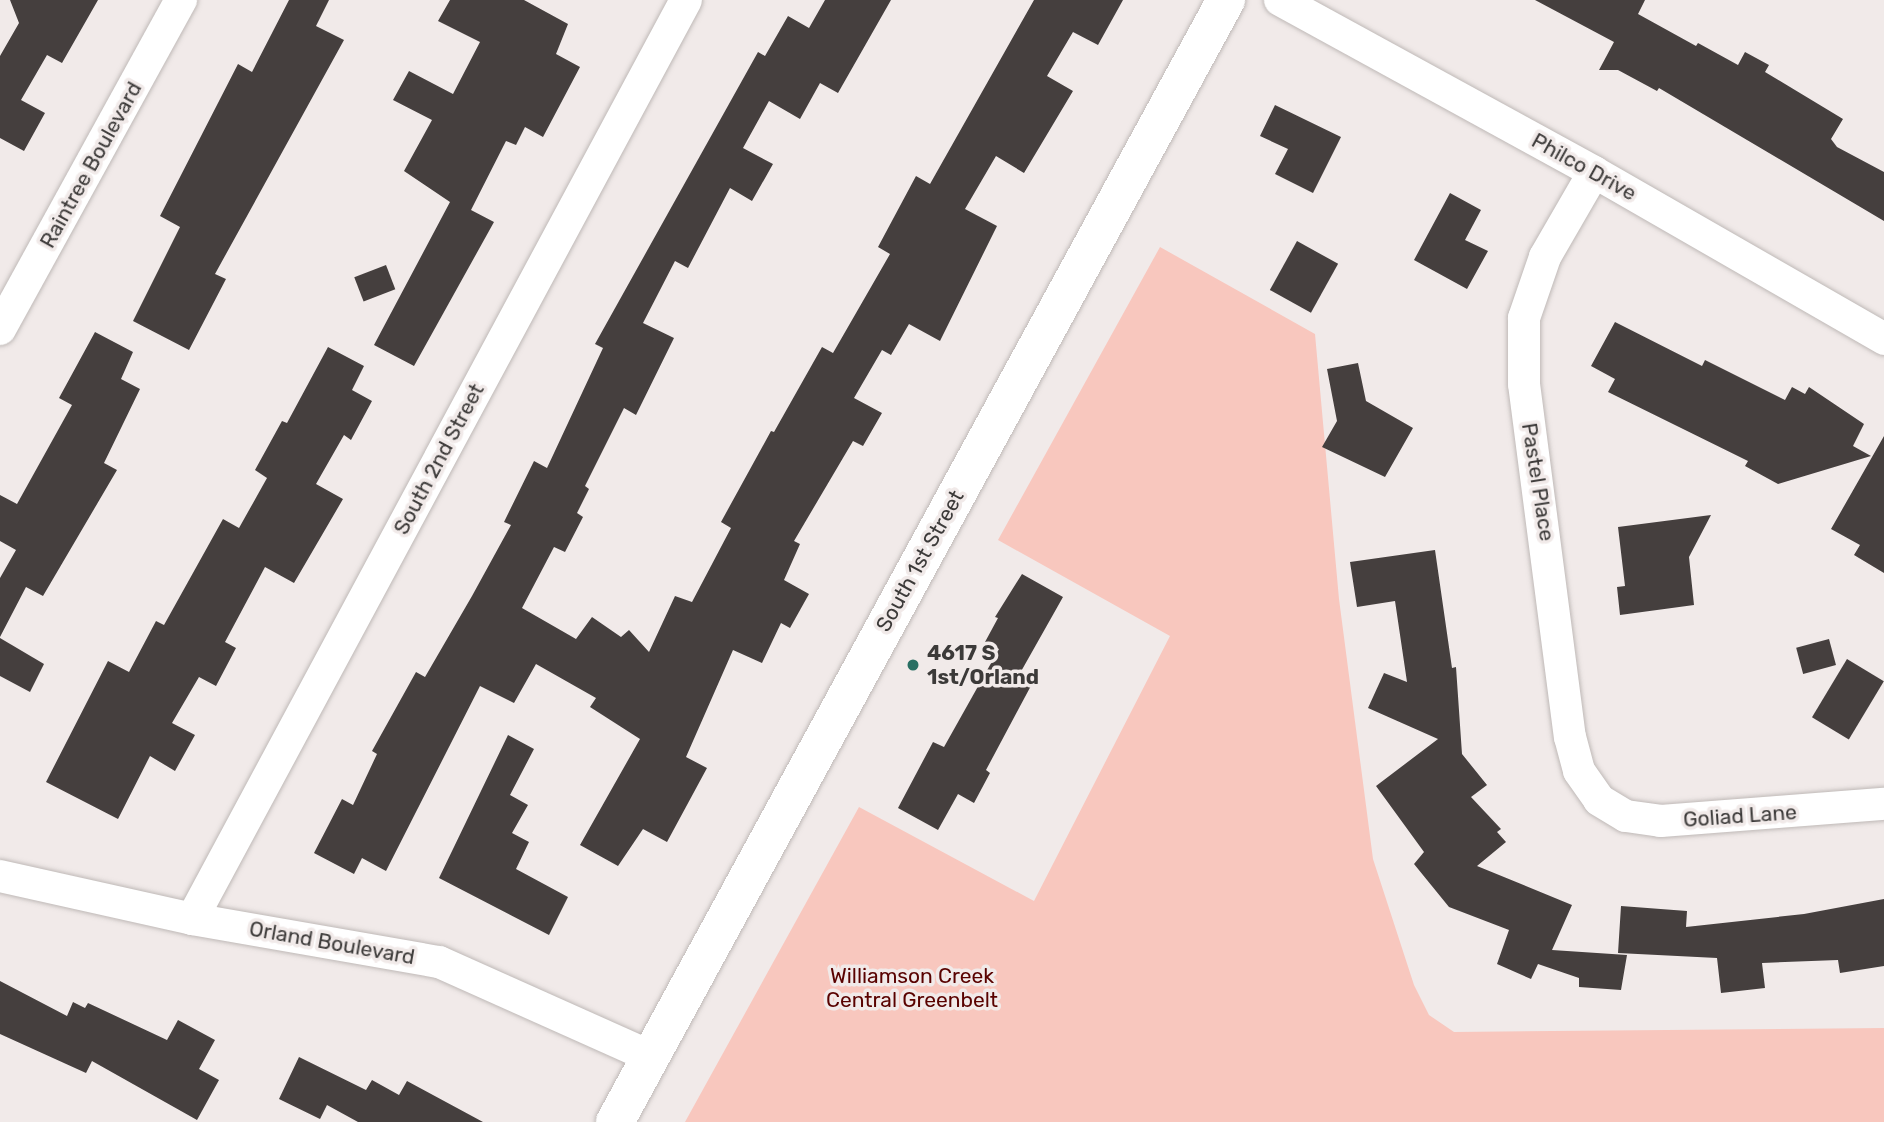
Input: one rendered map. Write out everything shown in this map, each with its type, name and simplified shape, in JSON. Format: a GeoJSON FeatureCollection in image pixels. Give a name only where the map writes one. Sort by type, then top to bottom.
{"type":"FeatureCollection","features":[{"type":"Feature","properties":{"kind":"main road","name":"South 1st Street"},"geometry":{"type":"LineString","coordinates":[[615,1122],[1226,0]]}},
{"type":"Feature","properties":{"kind":"street","name":"Raintree Boulevard"},"geometry":{"type":"LineString","coordinates":[[0,329],[181,0]]}},
{"type":"Feature","properties":{"kind":"street","name":"South 2nd Street"},"geometry":{"type":"LineString","coordinates":[[192,919],[687,0]]}},
{"type":"Feature","properties":{"kind":"street","name":"Philco Drive"},"geometry":{"type":"LineString","coordinates":[[1280,0],[1594,172],[1884,339]]}},
{"type":"Feature","properties":{"kind":"street","name":"Pastel Place"},"geometry":{"type":"LineString","coordinates":[[1594,172],[1545,257],[1524,318],[1524,384],[1570,737],[1579,771],[1599,800]]}},
{"type":"Feature","properties":{"kind":"street","name":"Goliad Lane"},"geometry":{"type":"LineString","coordinates":[[1599,800],[1626,816],[1661,821],[1884,804]]}},
{"type":"Feature","properties":{"kind":"street","name":"Orland Boulevard"},"geometry":{"type":"LineString","coordinates":[[0,876],[192,919],[439,962],[649,1056]]}},
{"type":"Feature","properties":{"kind":"green space","name":"Williamson Creek Central Greenbelt"},"geometry":{"type":"Polygon","coordinates":[[[1160,247],[1315,334],[1339,599],[1373,859],[1414,985],[1429,1015],[1454,1032],[1884,1028],[1884,1122],[685,1122],[859,807],[1034,901],[1170,636],[998,540],[1160,247]]]}},
{"type":"Feature","properties":{"kind":"building"},"geometry":{"type":"Polygon","coordinates":[[[10,0],[98,0],[62,63],[47,55],[21,100],[45,113],[24,151],[0,138],[0,56],[19,23],[10,0]]]}},
{"type":"Feature","properties":{"kind":"building"},"geometry":{"type":"Polygon","coordinates":[[[289,0],[329,0],[316,26],[344,40],[215,274],[226,279],[189,350],[133,321],[180,227],[160,216],[238,64],[252,72],[289,0]]]}},
{"type":"Feature","properties":{"kind":"building"},"geometry":{"type":"Polygon","coordinates":[[[450,0],[524,0],[568,24],[556,54],[580,67],[543,137],[525,127],[516,145],[506,141],[471,210],[494,222],[414,366],[374,345],[450,202],[404,171],[432,120],[393,100],[409,71],[453,94],[480,42],[438,21],[450,0]]]}},
{"type":"Feature","properties":{"kind":"building"},"geometry":{"type":"Polygon","coordinates":[[[825,0],[891,0],[838,93],[820,83],[800,119],[769,101],[743,148],[773,164],[752,201],[730,188],[688,268],[675,261],[643,323],[674,338],[636,415],[624,408],[585,486],[589,489],[577,513],[583,517],[565,552],[554,547],[522,608],[576,639],[592,617],[621,637],[629,630],[649,652],[675,596],[692,602],[731,528],[721,522],[771,431],[774,432],[822,347],[833,353],[890,254],[878,247],[916,176],[930,184],[1034,0],[1123,0],[1098,45],[1073,32],[1047,76],[1073,91],[1024,173],[996,156],[965,209],[997,226],[940,341],[909,324],[891,355],[882,350],[854,398],[882,413],[863,446],[853,441],[794,541],[800,544],[784,580],[809,594],[790,628],[781,623],[762,663],[733,650],[686,757],[707,768],[667,842],[643,829],[618,866],[580,845],[640,739],[590,707],[596,698],[536,664],[514,703],[480,686],[386,871],[362,858],[354,874],[314,853],[342,799],[353,805],[377,754],[372,751],[416,672],[425,677],[472,596],[511,525],[504,522],[534,461],[547,468],[603,348],[595,344],[758,52],[765,56],[788,16],[809,28],[825,0]]]}},
{"type":"Feature","properties":{"kind":"building"},"geometry":{"type":"Polygon","coordinates":[[[1535,0],[1645,0],[1638,14],[1696,46],[1698,43],[1738,65],[1745,52],[1769,65],[1765,72],[1843,119],[1831,139],[1837,147],[1884,172],[1884,221],[1659,88],[1657,91],[1618,70],[1599,70],[1614,42],[1535,0]]]}},
{"type":"Feature","properties":{"kind":"building"},"geometry":{"type":"Polygon","coordinates":[[[1275,105],[1341,137],[1313,193],[1275,174],[1288,149],[1260,136],[1275,105]]]}},
{"type":"Feature","properties":{"kind":"building"},"geometry":{"type":"Polygon","coordinates":[[[1450,193],[1481,210],[1465,240],[1488,251],[1467,289],[1414,260],[1450,193]]]}},
{"type":"Feature","properties":{"kind":"building"},"geometry":{"type":"Polygon","coordinates":[[[1297,241],[1338,264],[1311,313],[1270,290],[1297,241]]]}},
{"type":"Feature","properties":{"kind":"building"},"geometry":{"type":"Polygon","coordinates":[[[386,265],[395,289],[364,301],[354,277],[386,265]]]}},
{"type":"Feature","properties":{"kind":"building"},"geometry":{"type":"Polygon","coordinates":[[[1615,322],[1702,366],[1705,360],[1785,400],[1792,387],[1805,394],[1809,387],[1864,424],[1853,446],[1871,456],[1778,484],[1745,466],[1748,461],[1608,392],[1615,379],[1591,366],[1615,322]]]}},
{"type":"Feature","properties":{"kind":"building"},"geometry":{"type":"Polygon","coordinates":[[[95,332],[133,352],[121,379],[140,389],[104,463],[117,470],[43,596],[26,587],[0,637],[0,578],[16,550],[0,541],[0,495],[17,504],[72,405],[59,398],[95,332]]]}},
{"type":"Feature","properties":{"kind":"building"},"geometry":{"type":"Polygon","coordinates":[[[328,347],[364,366],[352,390],[372,401],[351,440],[344,435],[316,484],[343,499],[294,583],[265,567],[225,642],[236,648],[216,686],[199,677],[172,723],[195,735],[175,771],[150,756],[118,819],[46,782],[108,661],[129,672],[156,621],[164,625],[223,519],[239,528],[267,478],[255,470],[282,421],[287,423],[328,347]]]}},
{"type":"Feature","properties":{"kind":"building"},"geometry":{"type":"Polygon","coordinates":[[[1358,363],[1366,401],[1413,428],[1385,477],[1322,447],[1337,421],[1327,369],[1358,363]]]}},
{"type":"Feature","properties":{"kind":"building"},"geometry":{"type":"Polygon","coordinates":[[[1884,436],[1884,573],[1854,555],[1860,545],[1831,529],[1884,436]]]}},
{"type":"Feature","properties":{"kind":"building"},"geometry":{"type":"Polygon","coordinates":[[[1711,515],[1689,557],[1694,605],[1620,615],[1617,587],[1625,586],[1618,527],[1711,515]]]}},
{"type":"Feature","properties":{"kind":"building"},"geometry":{"type":"Polygon","coordinates":[[[1435,550],[1452,668],[1456,667],[1462,754],[1487,785],[1471,797],[1501,829],[1497,832],[1506,842],[1477,866],[1572,905],[1552,950],[1627,955],[1621,990],[1579,987],[1579,978],[1538,964],[1531,979],[1497,964],[1509,930],[1449,907],[1414,864],[1424,852],[1376,786],[1438,739],[1368,708],[1384,673],[1407,682],[1395,601],[1357,607],[1350,562],[1435,550]]]}},
{"type":"Feature","properties":{"kind":"building"},"geometry":{"type":"Polygon","coordinates":[[[1022,574],[1063,597],[1019,675],[1033,682],[986,770],[990,773],[974,803],[958,794],[938,830],[898,808],[933,742],[944,747],[999,649],[985,642],[998,618],[995,617],[1022,574]]]}},
{"type":"Feature","properties":{"kind":"building"},"geometry":{"type":"Polygon","coordinates":[[[0,638],[44,664],[30,692],[0,676],[0,638]]]}},
{"type":"Feature","properties":{"kind":"building"},"geometry":{"type":"Polygon","coordinates":[[[1829,639],[1836,665],[1803,674],[1796,648],[1829,639]]]}},
{"type":"Feature","properties":{"kind":"building"},"geometry":{"type":"Polygon","coordinates":[[[1847,659],[1884,681],[1849,739],[1812,717],[1847,659]]]}},
{"type":"Feature","properties":{"kind":"building"},"geometry":{"type":"Polygon","coordinates":[[[508,735],[534,749],[510,795],[528,805],[512,833],[529,842],[516,869],[568,897],[549,935],[439,878],[508,735]]]}},
{"type":"Feature","properties":{"kind":"building"},"geometry":{"type":"Polygon","coordinates":[[[1884,899],[1884,966],[1840,973],[1838,960],[1762,963],[1765,988],[1721,993],[1717,958],[1618,953],[1621,906],[1687,911],[1686,927],[1804,914],[1884,899]]]}},
{"type":"Feature","properties":{"kind":"building"},"geometry":{"type":"Polygon","coordinates":[[[0,981],[67,1016],[73,1002],[85,1008],[88,1003],[167,1040],[178,1020],[215,1040],[199,1069],[219,1080],[197,1120],[92,1061],[86,1073],[0,1034],[0,981]]]}},
{"type":"Feature","properties":{"kind":"building"},"geometry":{"type":"Polygon","coordinates":[[[299,1057],[366,1090],[372,1080],[399,1095],[407,1081],[483,1122],[358,1122],[327,1105],[320,1119],[279,1099],[299,1057]]]}},
{"type":"Feature","properties":{"kind":"place","name":"4617 S 1st/Orland"},"geometry":{"type":"Point","coordinates":[913,665]}}]}
